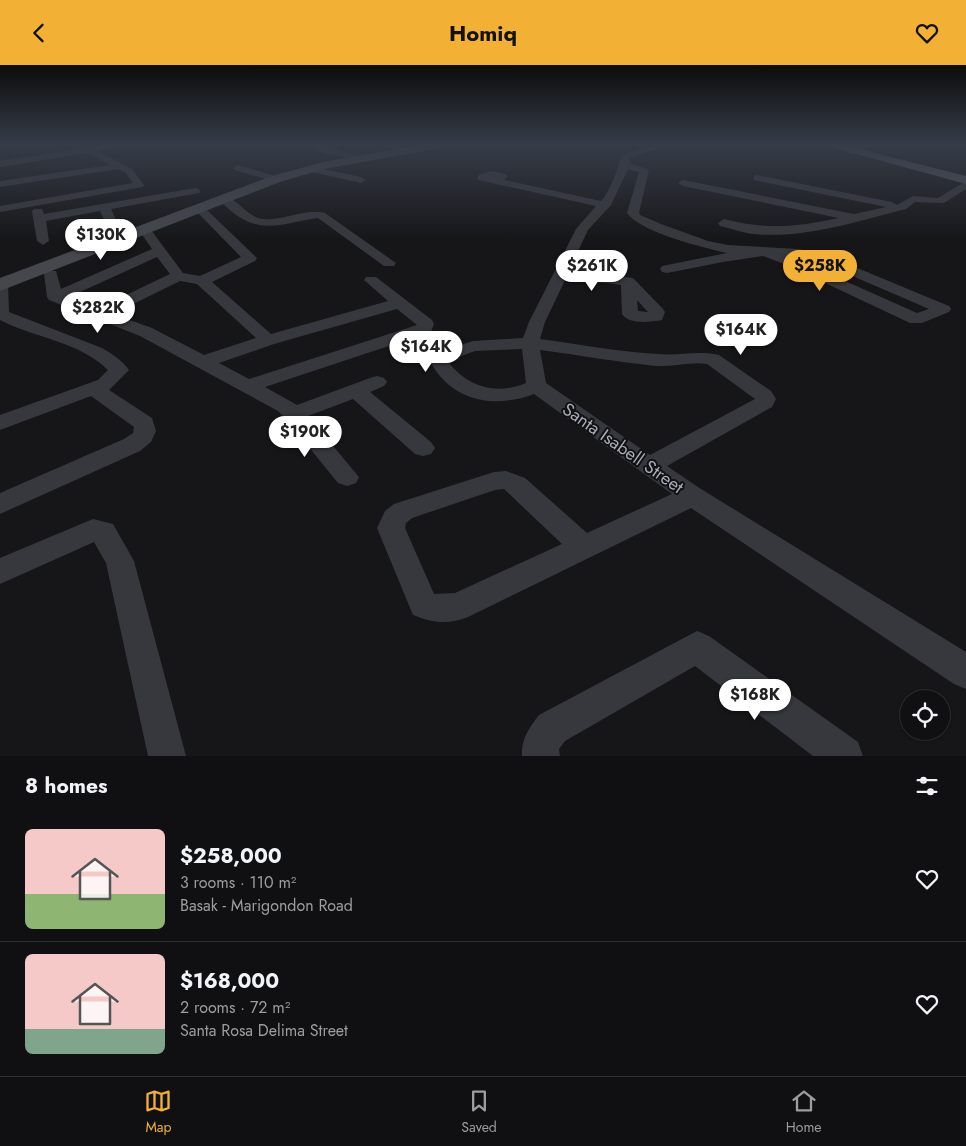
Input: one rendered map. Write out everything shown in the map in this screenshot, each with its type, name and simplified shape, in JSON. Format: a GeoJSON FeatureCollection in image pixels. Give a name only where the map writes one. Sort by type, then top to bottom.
{"type":"FeatureCollection","features":[{"type":"Feature","properties":{"kind":"main road"},"geometry":{"type":"LineString","coordinates":[[951,176],[966,180]]}},
{"type":"Feature","properties":{"kind":"street"},"geometry":{"type":"LineString","coordinates":[[0,205],[1,176]]}},
{"type":"Feature","properties":{"kind":"street"},"geometry":{"type":"LineString","coordinates":[[113,178],[124,176]]}},
{"type":"Feature","properties":{"kind":"street"},"geometry":{"type":"LineString","coordinates":[[0,209],[139,185],[133,176]]}},
{"type":"Feature","properties":{"kind":"street"},"geometry":{"type":"LineString","coordinates":[[266,176],[276,179]]}},
{"type":"Feature","properties":{"kind":"street"},"geometry":{"type":"LineString","coordinates":[[0,423],[105,385],[119,370],[113,363],[90,349],[17,323],[1,314],[0,285],[285,176]]}},
{"type":"Feature","properties":{"kind":"street"},"geometry":{"type":"LineString","coordinates":[[344,176],[362,180]]}},
{"type":"Feature","properties":{"kind":"street"},"geometry":{"type":"LineString","coordinates":[[619,176],[604,205],[582,229],[530,343],[536,387],[519,394],[501,397],[484,396],[468,389],[454,379],[440,363],[442,357],[473,346],[530,343],[656,360],[676,361],[698,357],[712,359],[764,395],[765,402],[650,465]]}},
{"type":"Feature","properties":{"kind":"street"},"geometry":{"type":"LineString","coordinates":[[643,176],[633,213],[636,217],[657,227],[705,244],[728,249],[802,253],[816,257],[943,309],[916,319],[792,262],[763,252],[667,269]]}},
{"type":"Feature","properties":{"kind":"street"},"geometry":{"type":"LineString","coordinates":[[757,178],[902,207]]}},
{"type":"Feature","properties":{"kind":"street"},"geometry":{"type":"LineString","coordinates":[[498,180],[565,198],[604,205]]}},
{"type":"Feature","properties":{"kind":"street"},"geometry":{"type":"LineString","coordinates":[[683,183],[854,217]]}},
{"type":"Feature","properties":{"kind":"street"},"geometry":{"type":"LineString","coordinates":[[724,223],[753,231],[788,230],[822,225],[902,207],[913,199],[940,201],[966,184]]}},
{"type":"Feature","properties":{"kind":"street"},"geometry":{"type":"LineString","coordinates":[[43,241],[39,215],[104,207],[190,192],[201,208],[250,258],[202,281]]}},
{"type":"Feature","properties":{"kind":"street"},"geometry":{"type":"LineString","coordinates":[[224,199],[253,222],[276,223],[312,215],[321,215],[389,263]]}},
{"type":"Feature","properties":{"kind":"street"},"geometry":{"type":"LineString","coordinates":[[104,207],[119,239]]}},
{"type":"Feature","properties":{"kind":"street"},"geometry":{"type":"LineString","coordinates":[[142,230],[147,233],[158,251],[178,276]]}},
{"type":"Feature","properties":{"kind":"street"},"geometry":{"type":"LineString","coordinates":[[55,297],[158,251]]}},
{"type":"Feature","properties":{"kind":"street"},"geometry":{"type":"LineString","coordinates":[[561,273],[628,281]]}},
{"type":"Feature","properties":{"kind":"street"},"geometry":{"type":"LineString","coordinates":[[51,274],[55,297]]}},
{"type":"Feature","properties":{"kind":"street"},"geometry":{"type":"LineString","coordinates":[[100,314],[178,276],[202,281],[268,340]]}},
{"type":"Feature","properties":{"kind":"street"},"geometry":{"type":"LineString","coordinates":[[248,386],[425,328],[426,324],[371,280]]}},
{"type":"Feature","properties":{"kind":"street"},"geometry":{"type":"LineString","coordinates":[[55,297],[146,332],[285,406],[294,414],[346,477]]}},
{"type":"Feature","properties":{"kind":"street"},"geometry":{"type":"LineString","coordinates":[[203,362],[268,340],[399,303]]}},
{"type":"Feature","properties":{"kind":"street"},"geometry":{"type":"LineString","coordinates":[[294,414],[377,382]]}},
{"type":"Feature","properties":{"kind":"street","name":"Santa Isabell Street"},"geometry":{"type":"LineString","coordinates":[[536,387],[692,496],[966,672]]}},
{"type":"Feature","properties":{"kind":"street"},"geometry":{"type":"LineString","coordinates":[[0,503],[132,445],[145,435],[144,423],[94,389]]}},
{"type":"Feature","properties":{"kind":"street"},"geometry":{"type":"LineString","coordinates":[[356,391],[423,448]]}},
{"type":"Feature","properties":{"kind":"street"},"geometry":{"type":"LineString","coordinates":[[584,548],[516,484],[506,480],[494,481],[403,511],[394,518],[391,529],[424,605],[438,609],[456,607],[584,548],[692,496]]}},
{"type":"Feature","properties":{"kind":"street"},"geometry":{"type":"LineString","coordinates":[[0,571],[94,530],[103,533],[120,561],[167,756]]}},
{"type":"Feature","properties":{"kind":"street"},"geometry":{"type":"LineString","coordinates":[[541,756],[540,745],[552,728],[697,647],[844,756]]}}]}
